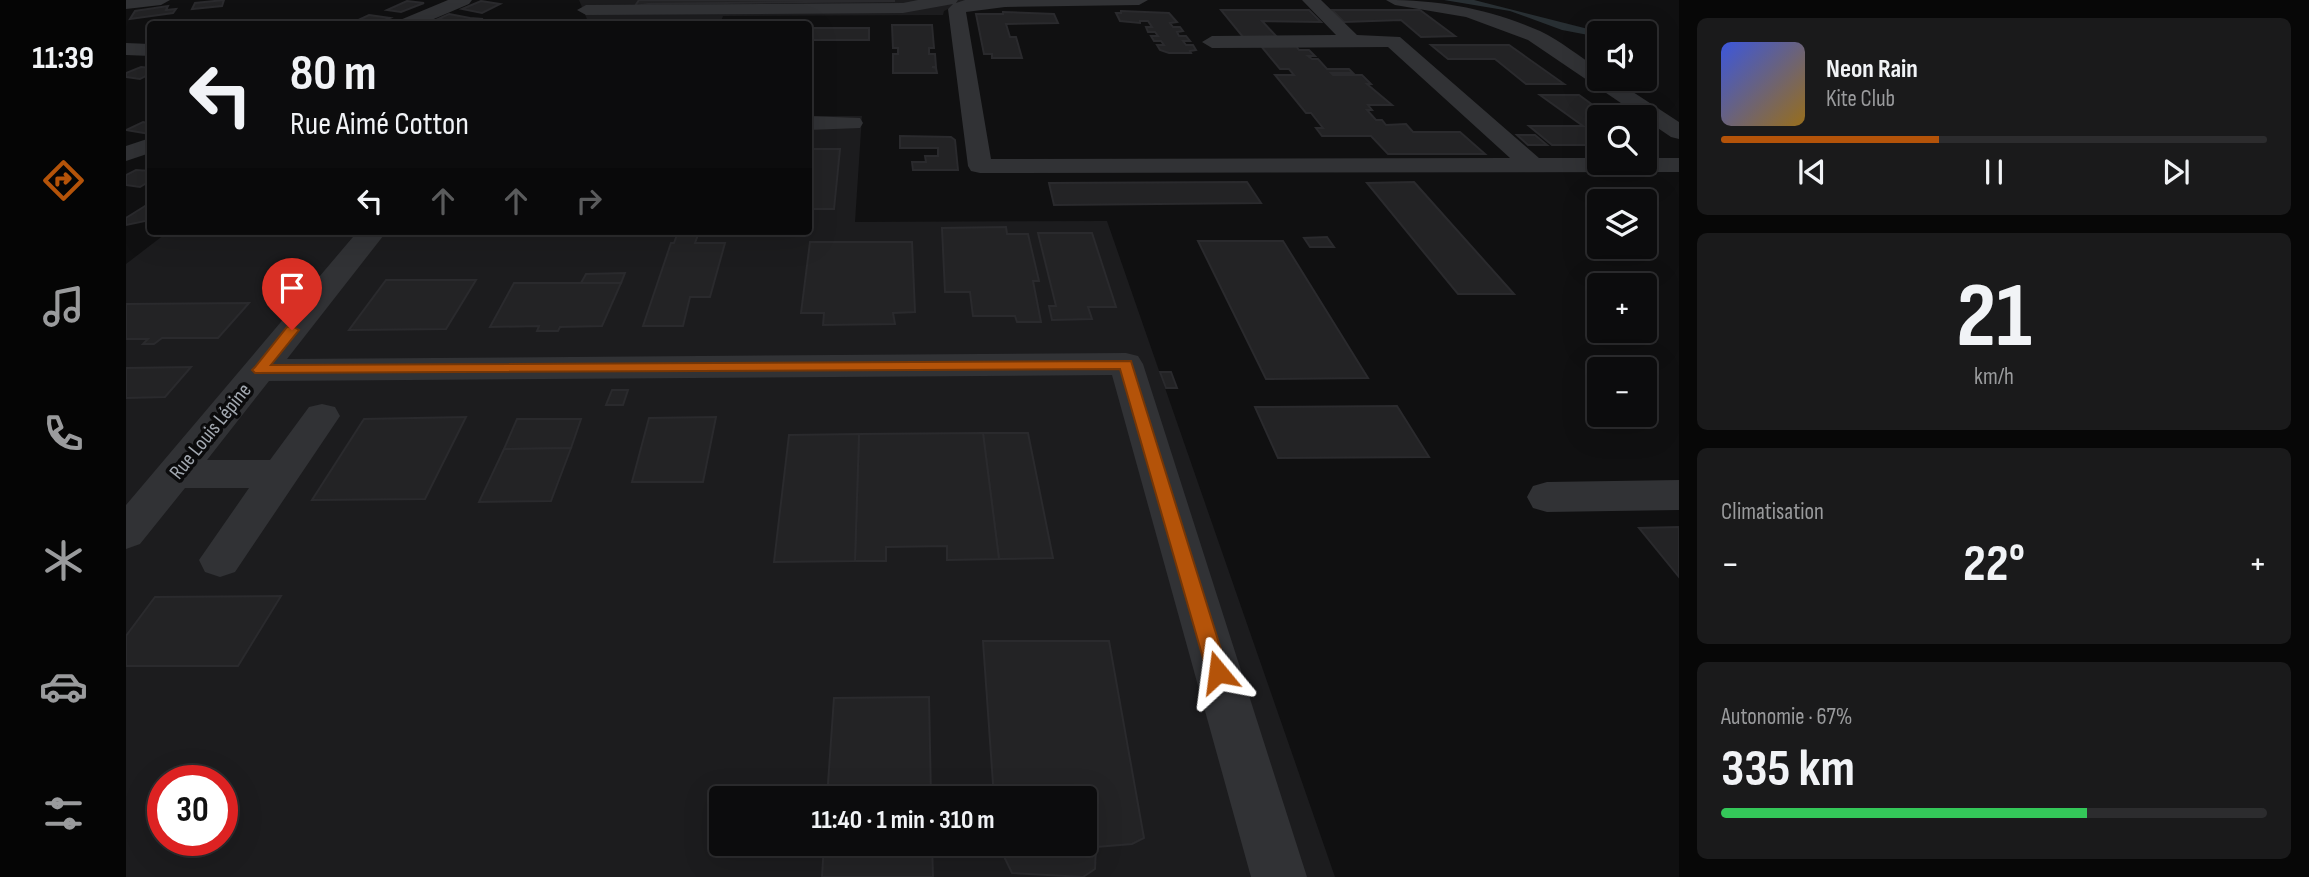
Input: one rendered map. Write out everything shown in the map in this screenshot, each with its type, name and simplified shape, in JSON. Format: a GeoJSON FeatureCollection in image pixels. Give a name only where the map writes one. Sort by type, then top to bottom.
{"type":"FeatureCollection","features":[{"type":"Feature","properties":{"kind":"street"},"geometry":{"type":"LineString","coordinates":[[126,4],[161,0]]}},
{"type":"Feature","properties":{"kind":"street"},"geometry":{"type":"LineString","coordinates":[[414,21],[463,0]]}},
{"type":"Feature","properties":{"kind":"street"},"geometry":{"type":"LineString","coordinates":[[587,11],[903,8],[949,0]]}},
{"type":"Feature","properties":{"kind":"street"},"geometry":{"type":"LineString","coordinates":[[1139,0],[970,4],[957,9],[980,166],[1679,165]]}},
{"type":"Feature","properties":{"kind":"street"},"geometry":{"type":"LineString","coordinates":[[1311,0],[1352,41]]}},
{"type":"Feature","properties":{"kind":"street"},"geometry":{"type":"LineString","coordinates":[[1395,0],[1471,12],[1535,37],[1679,132]]}},
{"type":"Feature","properties":{"kind":"street"},"geometry":{"type":"LineString","coordinates":[[1212,42],[1392,41],[1533,165]]}},
{"type":"Feature","properties":{"kind":"street"},"geometry":{"type":"LineString","coordinates":[[126,49],[147,50]]}},
{"type":"Feature","properties":{"kind":"street"},"geometry":{"type":"LineString","coordinates":[[812,123],[852,123]]}},
{"type":"Feature","properties":{"kind":"street","name":"Rue Louis Lépine"},"geometry":{"type":"LineString","coordinates":[[126,533],[370,235]]}},
{"type":"Feature","properties":{"kind":"street"},"geometry":{"type":"LineString","coordinates":[[260,370],[1126,364],[1279,877]]}},
{"type":"Feature","properties":{"kind":"street"},"geometry":{"type":"LineString","coordinates":[[220,559],[322,416]]}},
{"type":"Feature","properties":{"kind":"street"},"geometry":{"type":"LineString","coordinates":[[174,474],[279,474]]}},
{"type":"Feature","properties":{"kind":"street"},"geometry":{"type":"LineString","coordinates":[[1547,497],[1679,495]]}},
{"type":"Feature","properties":{"kind":"shaded area"},"geometry":{"type":"Polygon","coordinates":[[[579,0],[986,0],[958,4],[944,11],[943,15],[723,16],[721,21],[588,21],[579,0]]]}},
{"type":"Feature","properties":{"kind":"shaded area"},"geometry":{"type":"Polygon","coordinates":[[[1444,0],[1474,0],[1587,29],[1587,35],[1562,30],[1510,11],[1444,0]]]}},
{"type":"Feature","properties":{"kind":"shaded area"},"geometry":{"type":"Polygon","coordinates":[[[812,116],[862,116],[855,222],[1107,221],[1335,877],[126,877],[126,264],[164,235],[812,235],[812,116]]]}},
{"type":"Feature","properties":{"kind":"building"},"geometry":{"type":"Polygon","coordinates":[[[224,0],[222,6],[192,9],[195,3],[224,0]]]}},
{"type":"Feature","properties":{"kind":"building"},"geometry":{"type":"Polygon","coordinates":[[[639,0],[894,0],[894,1],[635,6],[639,0]]]}},
{"type":"Feature","properties":{"kind":"building"},"geometry":{"type":"Polygon","coordinates":[[[407,1],[424,3],[401,12],[387,10],[407,1]]]}},
{"type":"Feature","properties":{"kind":"building"},"geometry":{"type":"Polygon","coordinates":[[[481,1],[500,4],[482,13],[462,9],[481,1]]]}},
{"type":"Feature","properties":{"kind":"building"},"geometry":{"type":"Polygon","coordinates":[[[168,6],[166,10],[176,9],[173,13],[130,19],[135,11],[168,6]]]}},
{"type":"Feature","properties":{"kind":"building"},"geometry":{"type":"Polygon","coordinates":[[[1221,10],[1309,10],[1321,22],[1262,21],[1277,37],[1243,37],[1221,10]]]}},
{"type":"Feature","properties":{"kind":"building"},"geometry":{"type":"Polygon","coordinates":[[[1332,10],[1420,10],[1455,36],[1421,37],[1401,20],[1344,22],[1332,10]]]}},
{"type":"Feature","properties":{"kind":"building"},"geometry":{"type":"Polygon","coordinates":[[[1116,13],[1169,13],[1177,22],[1170,23],[1173,27],[1180,27],[1183,31],[1177,32],[1179,36],[1186,36],[1190,41],[1183,41],[1186,45],[1193,45],[1196,50],[1190,51],[1191,53],[1169,53],[1160,50],[1157,45],[1164,45],[1161,41],[1154,41],[1151,36],[1158,36],[1155,32],[1148,32],[1146,27],[1152,27],[1148,21],[1120,21],[1116,13]]]}},
{"type":"Feature","properties":{"kind":"building"},"geometry":{"type":"Polygon","coordinates":[[[449,14],[483,19],[444,21],[438,19],[449,14]]]}},
{"type":"Feature","properties":{"kind":"building"},"geometry":{"type":"Polygon","coordinates":[[[976,14],[1054,14],[1058,23],[1006,24],[1010,37],[1016,37],[1022,58],[992,58],[992,54],[984,54],[976,14]]]}},
{"type":"Feature","properties":{"kind":"building"},"geometry":{"type":"Polygon","coordinates":[[[369,15],[390,18],[382,21],[356,21],[369,15]]]}},
{"type":"Feature","properties":{"kind":"building"},"geometry":{"type":"Polygon","coordinates":[[[892,25],[932,25],[934,48],[929,48],[929,54],[935,54],[936,67],[932,67],[936,68],[937,73],[893,73],[893,54],[898,54],[898,48],[893,48],[892,25]]]}},
{"type":"Feature","properties":{"kind":"building"},"geometry":{"type":"Polygon","coordinates":[[[812,28],[869,28],[869,40],[812,40],[812,28]]]}},
{"type":"Feature","properties":{"kind":"building"},"geometry":{"type":"Polygon","coordinates":[[[1431,45],[1509,45],[1564,84],[1526,84],[1495,59],[1448,59],[1431,45]]]}},
{"type":"Feature","properties":{"kind":"building"},"geometry":{"type":"Polygon","coordinates":[[[1261,46],[1296,46],[1299,50],[1309,50],[1315,56],[1308,56],[1318,59],[1327,69],[1349,69],[1353,73],[1331,73],[1333,75],[1362,75],[1371,84],[1367,84],[1392,105],[1368,105],[1372,110],[1367,110],[1376,120],[1382,120],[1386,125],[1406,124],[1413,132],[1460,132],[1485,154],[1388,154],[1371,136],[1322,136],[1316,128],[1323,128],[1311,113],[1306,113],[1275,75],[1294,75],[1289,69],[1280,69],[1261,46]]]}},
{"type":"Feature","properties":{"kind":"building"},"geometry":{"type":"Polygon","coordinates":[[[141,67],[147,68],[147,76],[140,79],[126,77],[126,73],[141,67]]]}},
{"type":"Feature","properties":{"kind":"building"},"geometry":{"type":"Polygon","coordinates":[[[1540,95],[1579,95],[1593,105],[1587,105],[1587,145],[1552,145],[1529,126],[1583,126],[1540,95]]]}},
{"type":"Feature","properties":{"kind":"building"},"geometry":{"type":"Polygon","coordinates":[[[143,122],[147,123],[147,134],[126,130],[143,122]]]}},
{"type":"Feature","properties":{"kind":"building"},"geometry":{"type":"Polygon","coordinates":[[[1517,135],[1535,135],[1547,145],[1528,145],[1517,135]]]}},
{"type":"Feature","properties":{"kind":"building"},"geometry":{"type":"Polygon","coordinates":[[[900,136],[951,137],[955,140],[958,170],[913,170],[912,162],[926,162],[925,156],[938,156],[938,148],[900,148],[900,136]]]}},
{"type":"Feature","properties":{"kind":"building"},"geometry":{"type":"Polygon","coordinates":[[[812,149],[840,149],[834,209],[812,209],[812,149]]]}},
{"type":"Feature","properties":{"kind":"building"},"geometry":{"type":"Polygon","coordinates":[[[136,170],[147,171],[147,183],[140,187],[126,185],[126,175],[136,170]]]}},
{"type":"Feature","properties":{"kind":"building"},"geometry":{"type":"Polygon","coordinates":[[[1247,182],[1261,203],[1054,205],[1049,183],[1247,182]]]}},
{"type":"Feature","properties":{"kind":"building"},"geometry":{"type":"Polygon","coordinates":[[[1414,182],[1514,294],[1458,294],[1367,183],[1414,182]]]}},
{"type":"Feature","properties":{"kind":"building"},"geometry":{"type":"Polygon","coordinates":[[[147,205],[147,221],[126,225],[126,218],[147,205]]]}},
{"type":"Feature","properties":{"kind":"building"},"geometry":{"type":"Polygon","coordinates":[[[1006,227],[1007,234],[1028,234],[1039,281],[1033,281],[1041,322],[1017,322],[1015,316],[973,316],[970,292],[945,292],[942,228],[1006,227]]]}},
{"type":"Feature","properties":{"kind":"building"},"geometry":{"type":"Polygon","coordinates":[[[1038,233],[1092,233],[1116,307],[1088,307],[1092,319],[1052,320],[1049,306],[1056,306],[1038,233]]]}},
{"type":"Feature","properties":{"kind":"building"},"geometry":{"type":"Polygon","coordinates":[[[677,235],[698,235],[695,243],[725,243],[710,297],[690,297],[683,326],[643,326],[671,243],[674,243],[677,235]]]}},
{"type":"Feature","properties":{"kind":"building"},"geometry":{"type":"Polygon","coordinates":[[[1327,237],[1334,247],[1310,247],[1304,238],[1327,237]]]}},
{"type":"Feature","properties":{"kind":"building"},"geometry":{"type":"Polygon","coordinates":[[[1198,241],[1283,241],[1368,378],[1266,379],[1198,241]]]}},
{"type":"Feature","properties":{"kind":"building"},"geometry":{"type":"Polygon","coordinates":[[[810,242],[912,242],[915,312],[893,313],[895,324],[823,325],[824,313],[801,313],[810,242]]]}},
{"type":"Feature","properties":{"kind":"building"},"geometry":{"type":"Polygon","coordinates":[[[625,273],[621,283],[581,283],[586,274],[625,273]]]}},
{"type":"Feature","properties":{"kind":"building"},"geometry":{"type":"Polygon","coordinates":[[[386,280],[476,280],[446,329],[349,330],[386,280]]]}},
{"type":"Feature","properties":{"kind":"building"},"geometry":{"type":"Polygon","coordinates":[[[514,283],[621,283],[602,326],[560,327],[558,331],[537,331],[539,326],[490,327],[514,283]]]}},
{"type":"Feature","properties":{"kind":"building"},"geometry":{"type":"Polygon","coordinates":[[[249,303],[218,338],[162,338],[154,344],[143,344],[148,339],[126,339],[126,304],[249,303]]]}},
{"type":"Feature","properties":{"kind":"building"},"geometry":{"type":"Polygon","coordinates":[[[191,367],[165,397],[126,398],[126,368],[191,367]]]}},
{"type":"Feature","properties":{"kind":"building"},"geometry":{"type":"Polygon","coordinates":[[[1160,372],[1171,372],[1177,388],[1166,388],[1160,372]]]}},
{"type":"Feature","properties":{"kind":"building"},"geometry":{"type":"Polygon","coordinates":[[[612,390],[628,390],[623,405],[606,405],[612,390]]]}},
{"type":"Feature","properties":{"kind":"building"},"geometry":{"type":"Polygon","coordinates":[[[1397,406],[1429,457],[1278,458],[1255,407],[1397,406]]]}},
{"type":"Feature","properties":{"kind":"building"},"geometry":{"type":"Polygon","coordinates":[[[466,417],[425,499],[312,500],[364,419],[466,417]]]}},
{"type":"Feature","properties":{"kind":"building"},"geometry":{"type":"Polygon","coordinates":[[[716,417],[703,482],[632,482],[649,418],[716,417]]]}},
{"type":"Feature","properties":{"kind":"building"},"geometry":{"type":"Polygon","coordinates":[[[517,419],[581,419],[571,448],[504,449],[517,419]]]}},
{"type":"Feature","properties":{"kind":"building"},"geometry":{"type":"Polygon","coordinates":[[[983,433],[1028,433],[1053,558],[999,559],[983,433]]]}},
{"type":"Feature","properties":{"kind":"building"},"geometry":{"type":"Polygon","coordinates":[[[983,433],[999,559],[947,560],[947,546],[886,547],[886,561],[855,561],[859,434],[983,433]]]}},
{"type":"Feature","properties":{"kind":"building"},"geometry":{"type":"Polygon","coordinates":[[[859,434],[855,561],[774,562],[789,435],[859,434]]]}},
{"type":"Feature","properties":{"kind":"building"},"geometry":{"type":"Polygon","coordinates":[[[571,448],[551,501],[479,502],[504,449],[571,448]]]}},
{"type":"Feature","properties":{"kind":"building"},"geometry":{"type":"Polygon","coordinates":[[[1679,527],[1679,577],[1639,528],[1679,527]]]}},
{"type":"Feature","properties":{"kind":"building"},"geometry":{"type":"Polygon","coordinates":[[[281,596],[238,666],[126,666],[126,636],[155,597],[281,596]]]}},
{"type":"Feature","properties":{"kind":"building"},"geometry":{"type":"Polygon","coordinates":[[[983,641],[1109,641],[1144,838],[1132,844],[1097,847],[1097,786],[993,786],[983,641]]]}},
{"type":"Feature","properties":{"kind":"building"},"geometry":{"type":"Polygon","coordinates":[[[929,697],[931,786],[828,786],[834,698],[929,697]]]}},
{"type":"Feature","properties":{"kind":"building"},"geometry":{"type":"Polygon","coordinates":[[[823,856],[932,856],[933,877],[822,877],[823,856]]]}},
{"type":"Feature","properties":{"kind":"building"},"geometry":{"type":"Polygon","coordinates":[[[1004,856],[1096,856],[1095,869],[1083,877],[1012,873],[1004,856]]]}},
{"type":"Feature","properties":{"kind":"route"},"geometry":{"type":"LineString","coordinates":[[292,330],[260,370],[1126,364],[1218,672]]}}]}
